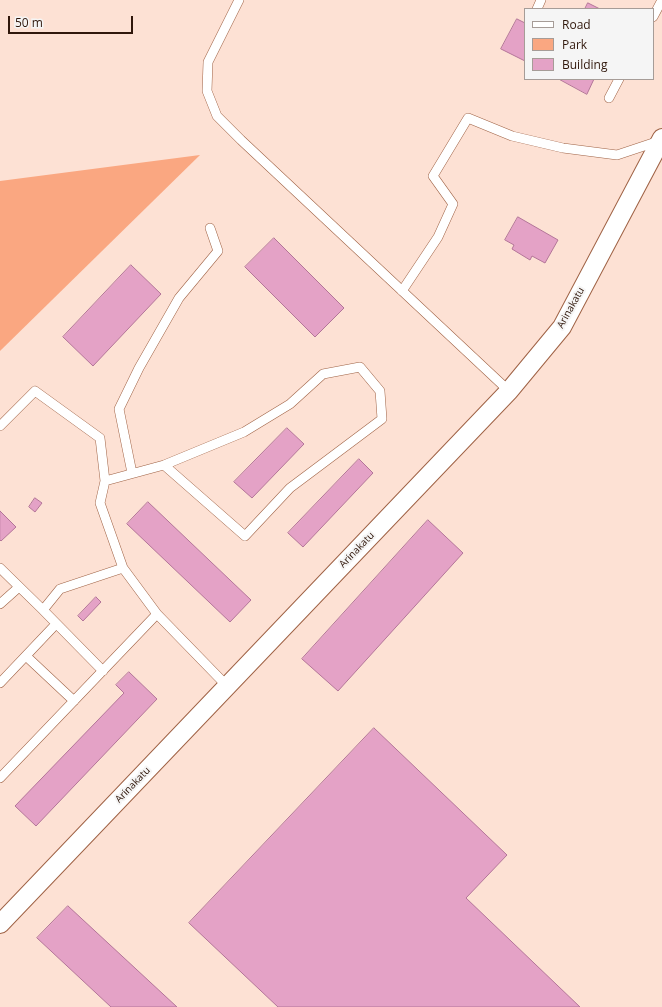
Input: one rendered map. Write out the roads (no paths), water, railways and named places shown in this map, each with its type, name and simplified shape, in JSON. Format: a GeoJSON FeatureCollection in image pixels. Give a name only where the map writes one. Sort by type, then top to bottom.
{"type":"FeatureCollection","features":[{"type":"Feature","properties":{"kind":"street","name":"Arinakatu"},"geometry":{"type":"LineString","coordinates":[[0,924],[509,391],[562,327],[661,140]]}},
{"type":"Feature","properties":{"kind":"lane"},"geometry":{"type":"LineString","coordinates":[[239,0],[208,62],[207,91],[217,116],[509,391]]}},
{"type":"Feature","properties":{"kind":"lane"},"geometry":{"type":"LineString","coordinates":[[654,15],[662,0]]}},
{"type":"Feature","properties":{"kind":"lane"},"geometry":{"type":"LineString","coordinates":[[609,98],[618,80]]}},
{"type":"Feature","properties":{"kind":"lane"},"geometry":{"type":"LineString","coordinates":[[402,291],[438,237],[452,204],[433,176],[468,118],[512,136],[563,148],[617,155],[661,140]]}},
{"type":"Feature","properties":{"kind":"lane"},"geometry":{"type":"LineString","coordinates":[[132,473],[119,409],[139,368],[178,298],[218,251],[210,228]]}},
{"type":"Feature","properties":{"kind":"lane"},"geometry":{"type":"LineString","coordinates":[[105,481],[164,465],[189,456],[244,432],[290,404],[323,374],[360,367],[380,391],[382,419],[290,488],[245,536],[164,465]]}},
{"type":"Feature","properties":{"kind":"lane"},"geometry":{"type":"LineString","coordinates":[[0,426],[35,391],[100,438],[105,481],[100,503],[123,568],[157,614],[227,686]]}},
{"type":"Feature","properties":{"kind":"lane"},"geometry":{"type":"LineString","coordinates":[[0,568],[103,671]]}},
{"type":"Feature","properties":{"kind":"lane"},"geometry":{"type":"LineString","coordinates":[[42,610],[60,589],[123,568]]}},
{"type":"Feature","properties":{"kind":"lane"},"geometry":{"type":"LineString","coordinates":[[0,604],[19,587]]}},
{"type":"Feature","properties":{"kind":"lane"},"geometry":{"type":"LineString","coordinates":[[0,778],[157,614]]}},
{"type":"Feature","properties":{"kind":"lane"},"geometry":{"type":"LineString","coordinates":[[0,683],[56,624]]}},
{"type":"Feature","properties":{"kind":"lane"},"geometry":{"type":"LineString","coordinates":[[26,656],[74,701]]}}]}
